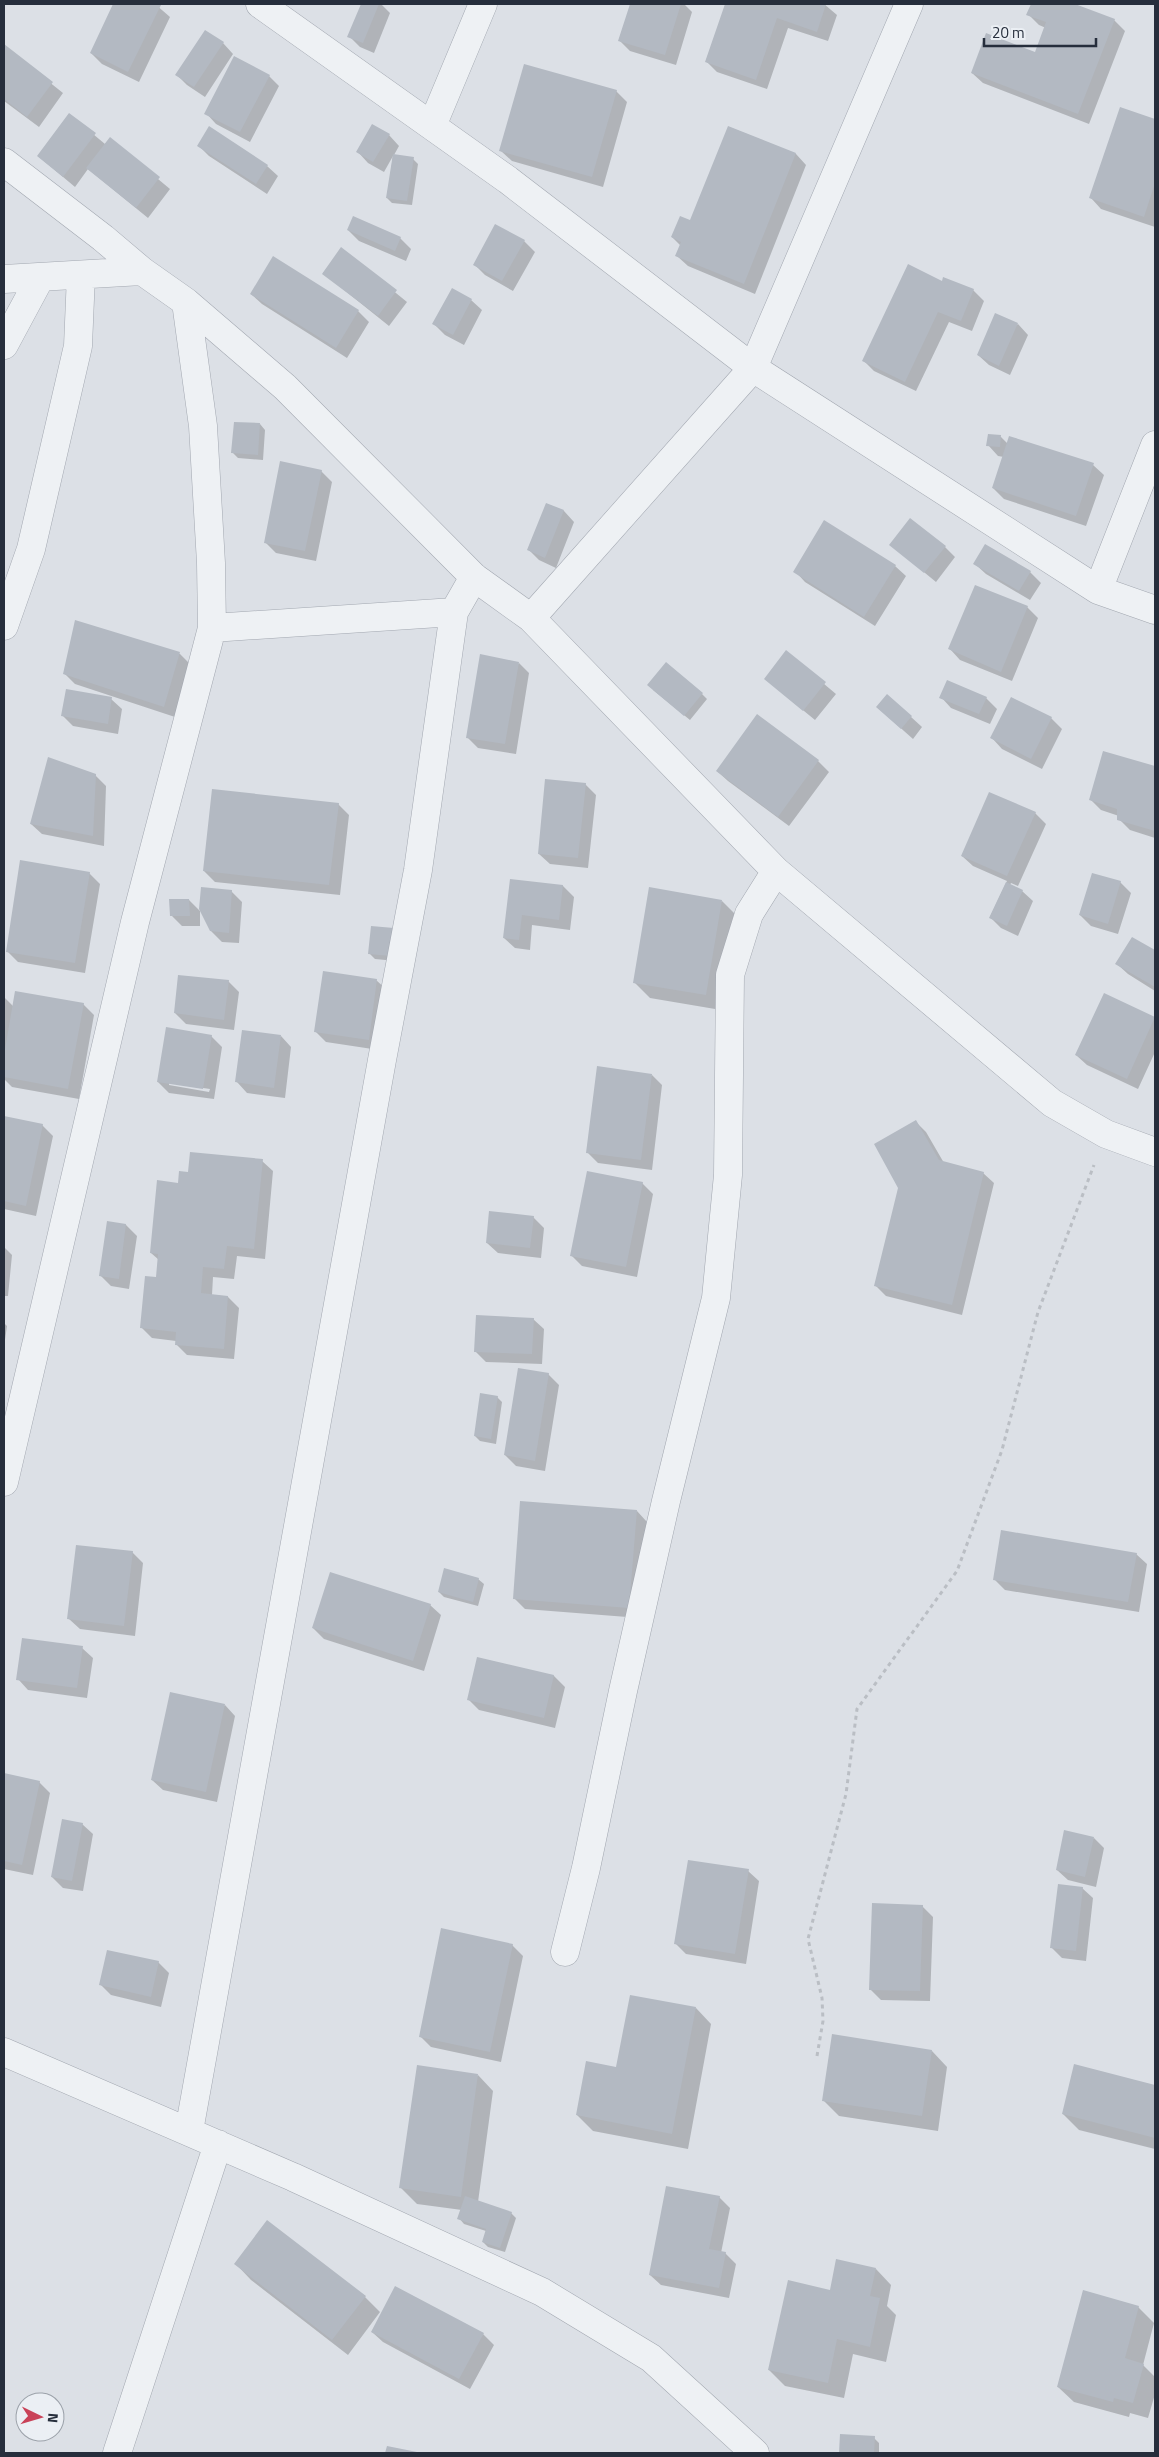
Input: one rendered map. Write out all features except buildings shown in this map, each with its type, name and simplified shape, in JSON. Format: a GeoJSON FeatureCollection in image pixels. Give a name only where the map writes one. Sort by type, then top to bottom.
{"type":"FeatureCollection","features":[{"type":"Feature","properties":{"kind":"street"},"geometry":{"type":"LineString","coordinates":[[260,4],[508,180],[753,368],[1098,590],[1155,610]]}},
{"type":"Feature","properties":{"kind":"street"},"geometry":{"type":"LineString","coordinates":[[432,126],[483,4]]}},
{"type":"Feature","properties":{"kind":"street"},"geometry":{"type":"LineString","coordinates":[[530,618],[753,368],[909,4]]}},
{"type":"Feature","properties":{"kind":"street"},"geometry":{"type":"LineString","coordinates":[[4,162],[186,302],[285,387],[474,577],[530,618],[776,871],[1052,1103],[1106,1134],[1155,1152]]}},
{"type":"Feature","properties":{"kind":"street"},"geometry":{"type":"LineString","coordinates":[[4,279],[142,270]]}},
{"type":"Feature","properties":{"kind":"street"},"geometry":{"type":"LineString","coordinates":[[4,626],[31,548],[78,346],[81,275]]}},
{"type":"Feature","properties":{"kind":"street"},"geometry":{"type":"LineString","coordinates":[[4,344],[40,278]]}},
{"type":"Feature","properties":{"kind":"street"},"geometry":{"type":"LineString","coordinates":[[4,1482],[135,922],[212,628],[211,563],[203,426],[186,302]]}},
{"type":"Feature","properties":{"kind":"street"},"geometry":{"type":"LineString","coordinates":[[1098,590],[1155,446]]}},
{"type":"Feature","properties":{"kind":"street"},"geometry":{"type":"LineString","coordinates":[[189,2130],[418,870],[454,612],[474,577]]}},
{"type":"Feature","properties":{"kind":"street"},"geometry":{"type":"LineString","coordinates":[[212,628],[454,612]]}},
{"type":"Feature","properties":{"kind":"street"},"geometry":{"type":"LineString","coordinates":[[565,1952],[586,1868],[622,1691],[716,1298],[728,1175],[730,975],[749,914],[776,871]]}},
{"type":"Feature","properties":{"kind":"street"},"geometry":{"type":"LineString","coordinates":[[4,2052],[189,2130],[542,2292],[651,2358],[755,2453]]}},
{"type":"Feature","properties":{"kind":"street"},"geometry":{"type":"LineString","coordinates":[[117,2453],[218,2144]]}},
{"type":"Feature","properties":{"kind":"path"},"geometry":{"type":"LineString","coordinates":[[817,2056],[823,2021],[822,1998],[808,1939],[846,1794],[858,1709],[957,1571],[1002,1450],[1038,1312],[1106,1134]]}}]}
